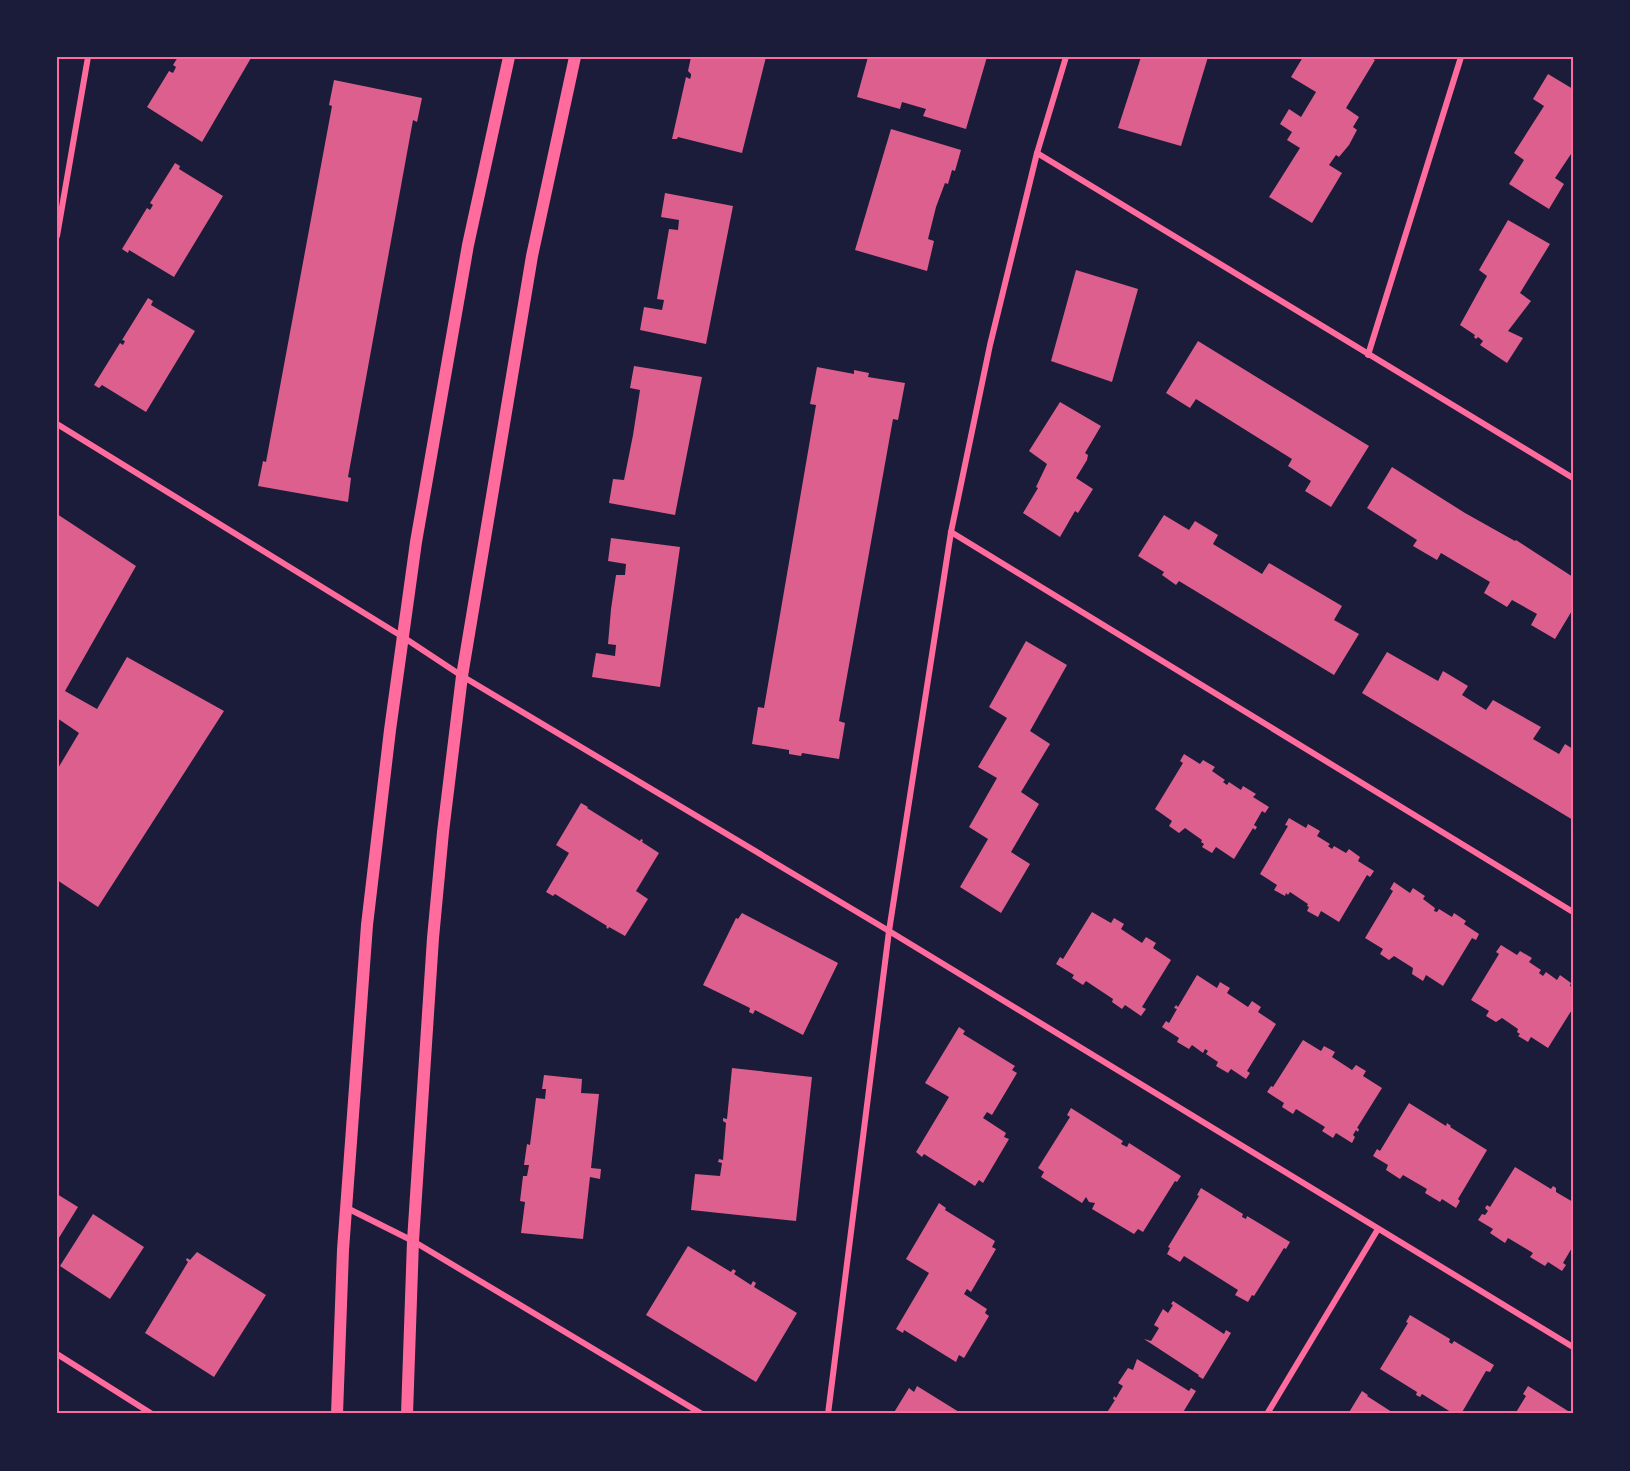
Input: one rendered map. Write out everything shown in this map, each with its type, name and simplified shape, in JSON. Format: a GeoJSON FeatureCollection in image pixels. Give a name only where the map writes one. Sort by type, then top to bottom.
{"type":"FeatureCollection","features":[{"type":"Feature","properties":{"kind":"main road"},"geometry":{"type":"LineString","coordinates":[[337,1414],[343,1250],[368,926],[390,730],[416,542],[468,245],[509,57]]}},
{"type":"Feature","properties":{"kind":"main road"},"geometry":{"type":"LineString","coordinates":[[407,1414],[413,1241],[433,938],[462,676],[532,256],[575,57]]}},
{"type":"Feature","properties":{"kind":"street"},"geometry":{"type":"LineString","coordinates":[[57,236],[88,57]]}},
{"type":"Feature","properties":{"kind":"street"},"geometry":{"type":"LineString","coordinates":[[828,1414],[889,931],[951,532],[990,345],[1037,153],[1066,57]]}},
{"type":"Feature","properties":{"kind":"street"},"geometry":{"type":"LineString","coordinates":[[1368,355],[1461,57]]}},
{"type":"Feature","properties":{"kind":"street"},"geometry":{"type":"LineString","coordinates":[[1037,153],[1573,478]]}},
{"type":"Feature","properties":{"kind":"street"},"geometry":{"type":"LineString","coordinates":[[57,424],[462,676],[889,931],[1573,1347]]}},
{"type":"Feature","properties":{"kind":"street"},"geometry":{"type":"LineString","coordinates":[[951,532],[1573,912]]}},
{"type":"Feature","properties":{"kind":"street"},"geometry":{"type":"LineString","coordinates":[[347,1208],[413,1241],[702,1414]]}},
{"type":"Feature","properties":{"kind":"street"},"geometry":{"type":"LineString","coordinates":[[1267,1414],[1378,1229]]}},
{"type":"Feature","properties":{"kind":"street"},"geometry":{"type":"LineString","coordinates":[[57,1354],[153,1414]]}},
{"type":"Feature","properties":{"kind":"building"},"geometry":{"type":"Polygon","coordinates":[[[178,57],[251,58],[202,142],[147,107],[169,71],[173,73],[176,67],[173,65],[178,57]]]}},
{"type":"Feature","properties":{"kind":"building"},"geometry":{"type":"Polygon","coordinates":[[[691,57],[766,57],[742,153],[678,137],[672,139],[686,77],[690,79],[691,76],[688,71],[691,57]]]}},
{"type":"Feature","properties":{"kind":"building"},"geometry":{"type":"Polygon","coordinates":[[[868,57],[987,57],[966,129],[923,116],[926,109],[902,102],[900,109],[857,97],[868,57]]]}},
{"type":"Feature","properties":{"kind":"building"},"geometry":{"type":"Polygon","coordinates":[[[1141,57],[1208,57],[1181,146],[1118,128],[1141,57]]]}},
{"type":"Feature","properties":{"kind":"building"},"geometry":{"type":"Polygon","coordinates":[[[1303,57],[1370,57],[1375,60],[1346,108],[1359,117],[1353,127],[1357,130],[1349,145],[1339,157],[1336,155],[1329,165],[1342,173],[1312,223],[1269,197],[1300,148],[1287,140],[1292,132],[1280,124],[1289,109],[1301,117],[1316,92],[1291,77],[1303,57]]]}},
{"type":"Feature","properties":{"kind":"building"},"geometry":{"type":"Polygon","coordinates":[[[1548,74],[1573,89],[1573,151],[1555,178],[1564,184],[1549,209],[1509,184],[1524,160],[1514,153],[1544,106],[1533,99],[1548,74]]]}},
{"type":"Feature","properties":{"kind":"building"},"geometry":{"type":"Polygon","coordinates":[[[334,80],[422,98],[417,122],[413,120],[348,477],[351,478],[348,502],[258,486],[263,461],[266,462],[332,106],[329,105],[334,80]]]}},
{"type":"Feature","properties":{"kind":"building"},"geometry":{"type":"Polygon","coordinates":[[[891,129],[961,150],[955,171],[952,170],[948,184],[945,183],[936,207],[928,239],[934,241],[927,271],[855,250],[891,129]]]}},
{"type":"Feature","properties":{"kind":"building"},"geometry":{"type":"Polygon","coordinates":[[[175,163],[180,166],[179,169],[223,196],[174,277],[129,250],[128,253],[122,249],[147,208],[150,210],[153,205],[150,203],[175,163]]]}},
{"type":"Feature","properties":{"kind":"building"},"geometry":{"type":"Polygon","coordinates":[[[665,193],[733,206],[706,344],[640,330],[644,307],[662,310],[664,300],[657,299],[669,229],[678,230],[679,220],[661,217],[665,193]]]}},
{"type":"Feature","properties":{"kind":"building"},"geometry":{"type":"Polygon","coordinates":[[[1508,220],[1550,244],[1520,293],[1531,301],[1508,331],[1523,338],[1507,363],[1480,345],[1483,341],[1478,337],[1476,339],[1475,335],[1460,325],[1487,276],[1479,270],[1508,220]]]}},
{"type":"Feature","properties":{"kind":"building"},"geometry":{"type":"Polygon","coordinates":[[[1076,270],[1138,289],[1112,382],[1051,361],[1076,270]]]}},
{"type":"Feature","properties":{"kind":"building"},"geometry":{"type":"Polygon","coordinates":[[[148,298],[153,301],[151,305],[195,331],[146,412],[102,385],[99,388],[94,385],[120,343],[123,345],[125,341],[122,340],[148,298]]]}},
{"type":"Feature","properties":{"kind":"building"},"geometry":{"type":"Polygon","coordinates":[[[1198,341],[1369,446],[1331,507],[1305,491],[1311,481],[1288,466],[1292,459],[1196,399],[1190,408],[1166,393],[1198,341]]]}},
{"type":"Feature","properties":{"kind":"building"},"geometry":{"type":"Polygon","coordinates":[[[634,366],[702,377],[675,515],[609,503],[613,479],[624,480],[633,435],[640,390],[630,388],[634,366]]]}},
{"type":"Feature","properties":{"kind":"building"},"geometry":{"type":"Polygon","coordinates":[[[817,367],[854,374],[854,370],[869,373],[868,377],[905,383],[898,420],[893,419],[839,721],[845,723],[839,759],[802,753],[801,756],[789,754],[789,750],[752,744],[758,707],[764,708],[816,405],[810,404],[817,367]]]}},
{"type":"Feature","properties":{"kind":"building"},"geometry":{"type":"Polygon","coordinates":[[[1060,402],[1101,426],[1085,453],[1088,455],[1087,460],[1076,478],[1093,489],[1078,513],[1075,511],[1060,537],[1023,513],[1038,488],[1036,487],[1047,464],[1029,451],[1060,402]]]}},
{"type":"Feature","properties":{"kind":"building"},"geometry":{"type":"Polygon","coordinates":[[[1392,467],[1465,513],[1516,540],[1573,577],[1573,609],[1555,639],[1531,625],[1537,614],[1512,600],[1507,607],[1484,593],[1490,582],[1441,553],[1437,560],[1413,546],[1417,540],[1367,508],[1392,467]]]}},
{"type":"Feature","properties":{"kind":"building"},"geometry":{"type":"Polygon","coordinates":[[[57,514],[136,566],[65,691],[97,709],[127,657],[224,711],[98,907],[57,880],[57,770],[79,733],[57,718],[57,514]]]}},
{"type":"Feature","properties":{"kind":"building"},"geometry":{"type":"Polygon","coordinates":[[[1164,515],[1189,530],[1195,521],[1218,535],[1213,544],[1262,574],[1269,563],[1342,606],[1334,620],[1359,634],[1334,675],[1179,581],[1176,585],[1162,575],[1164,572],[1138,556],[1164,515]]]}},
{"type":"Feature","properties":{"kind":"building"},"geometry":{"type":"Polygon","coordinates":[[[611,538],[680,547],[660,687],[592,677],[596,653],[615,656],[616,645],[608,644],[611,609],[616,575],[625,575],[626,564],[608,561],[611,538]]]}},
{"type":"Feature","properties":{"kind":"building"},"geometry":{"type":"Polygon","coordinates":[[[1026,641],[1067,665],[1030,731],[1050,744],[1021,792],[1039,804],[1011,852],[1030,864],[1001,913],[960,887],[988,839],[969,827],[997,778],[978,767],[1007,718],[989,707],[1026,641]]]}},
{"type":"Feature","properties":{"kind":"building"},"geometry":{"type":"Polygon","coordinates":[[[1387,652],[1438,681],[1443,671],[1468,686],[1462,695],[1486,710],[1493,700],[1541,727],[1533,739],[1559,754],[1565,744],[1573,749],[1573,820],[1362,693],[1387,652]]]}},
{"type":"Feature","properties":{"kind":"building"},"geometry":{"type":"Polygon","coordinates":[[[1184,754],[1200,764],[1203,760],[1215,767],[1212,771],[1225,780],[1223,782],[1227,785],[1229,782],[1241,790],[1243,786],[1256,794],[1253,797],[1269,807],[1265,813],[1262,811],[1254,825],[1257,827],[1255,830],[1253,828],[1234,859],[1216,847],[1212,853],[1202,847],[1204,844],[1202,840],[1185,828],[1179,833],[1169,826],[1172,821],[1155,809],[1183,763],[1180,761],[1184,754]]]}},
{"type":"Feature","properties":{"kind":"building"},"geometry":{"type":"Polygon","coordinates":[[[581,803],[640,841],[643,840],[642,842],[659,853],[636,891],[648,899],[625,936],[609,927],[608,929],[607,926],[555,894],[553,896],[546,892],[569,853],[556,845],[581,803]]]}},
{"type":"Feature","properties":{"kind":"building"},"geometry":{"type":"Polygon","coordinates":[[[1289,818],[1306,828],[1308,824],[1320,831],[1317,836],[1330,844],[1328,846],[1332,849],[1334,846],[1346,853],[1349,849],[1360,857],[1358,861],[1374,871],[1370,877],[1367,875],[1339,922],[1321,911],[1318,917],[1307,911],[1308,904],[1290,892],[1285,896],[1274,890],[1277,885],[1260,874],[1288,826],[1285,825],[1289,818]]]}},
{"type":"Feature","properties":{"kind":"building"},"geometry":{"type":"Polygon","coordinates":[[[1394,882],[1410,893],[1413,888],[1425,896],[1423,899],[1435,908],[1434,911],[1437,912],[1439,909],[1452,917],[1454,913],[1466,921],[1464,924],[1479,934],[1476,940],[1472,938],[1443,986],[1426,975],[1423,981],[1412,974],[1413,968],[1394,956],[1389,960],[1380,954],[1383,949],[1365,938],[1393,891],[1390,889],[1394,882]]]}},
{"type":"Feature","properties":{"kind":"building"},"geometry":{"type":"Polygon","coordinates":[[[1092,912],[1111,923],[1114,918],[1124,924],[1121,929],[1142,943],[1146,937],[1156,943],[1153,948],[1171,960],[1142,1007],[1146,1009],[1141,1016],[1125,1005],[1122,1009],[1112,1002],[1113,999],[1086,981],[1083,985],[1072,978],[1074,975],[1056,964],[1060,957],[1063,959],[1092,912]]]}},
{"type":"Feature","properties":{"kind":"building"},"geometry":{"type":"Polygon","coordinates":[[[742,913],[838,963],[803,1035],[755,1010],[753,1014],[749,1012],[750,1008],[703,985],[736,918],[738,919],[742,913]]]}},
{"type":"Feature","properties":{"kind":"building"},"geometry":{"type":"Polygon","coordinates":[[[1501,945],[1517,955],[1520,951],[1532,958],[1529,962],[1541,970],[1539,973],[1543,976],[1546,972],[1557,980],[1560,975],[1571,983],[1573,1008],[1548,1048],[1531,1037],[1528,1042],[1518,1036],[1520,1034],[1517,1032],[1518,1029],[1502,1018],[1496,1022],[1486,1016],[1489,1011],[1471,1000],[1499,954],[1496,952],[1501,945]]]}},
{"type":"Feature","properties":{"kind":"building"},"geometry":{"type":"Polygon","coordinates":[[[1197,975],[1217,988],[1220,982],[1230,988],[1227,993],[1248,1007],[1252,1001],[1261,1007],[1258,1012],[1276,1024],[1247,1071],[1250,1073],[1246,1079],[1231,1069],[1228,1073],[1216,1066],[1218,1062],[1206,1054],[1208,1051],[1205,1049],[1203,1053],[1192,1045],[1189,1049],[1177,1042],[1179,1038],[1162,1027],[1166,1021],[1169,1023],[1177,1009],[1174,1008],[1176,1005],[1178,1007],[1197,975]]]}},
{"type":"Feature","properties":{"kind":"building"},"geometry":{"type":"Polygon","coordinates":[[[959,1027],[965,1031],[963,1034],[1015,1066],[1012,1070],[1017,1073],[992,1115],[987,1112],[983,1118],[1006,1133],[1004,1137],[1009,1139],[983,1183],[979,1180],[975,1186],[924,1154],[922,1157],[916,1152],[949,1097],[925,1083],[959,1027]]]}},
{"type":"Feature","properties":{"kind":"building"},"geometry":{"type":"Polygon","coordinates":[[[1303,1040],[1321,1051],[1324,1046],[1335,1052],[1332,1057],[1352,1070],[1356,1065],[1366,1071],[1363,1076],[1382,1088],[1357,1128],[1358,1132],[1356,1130],[1353,1135],[1355,1137],[1352,1143],[1336,1133],[1333,1138],[1322,1131],[1325,1127],[1296,1109],[1293,1114],[1282,1107],[1284,1103],[1267,1092],[1271,1086],[1273,1087],[1303,1040]]]}},
{"type":"Feature","properties":{"kind":"building"},"geometry":{"type":"Polygon","coordinates":[[[732,1068],[812,1077],[796,1221],[691,1210],[695,1174],[720,1176],[722,1163],[718,1162],[719,1159],[723,1160],[726,1123],[723,1118],[727,1119],[732,1068]]]}},
{"type":"Feature","properties":{"kind":"building"},"geometry":{"type":"Polygon","coordinates":[[[544,1075],[582,1079],[581,1093],[599,1094],[591,1168],[601,1169],[600,1179],[590,1177],[583,1239],[521,1233],[525,1202],[520,1201],[523,1176],[527,1176],[529,1165],[524,1165],[527,1144],[530,1145],[536,1098],[545,1099],[546,1089],[542,1089],[544,1075]]]}},
{"type":"Feature","properties":{"kind":"building"},"geometry":{"type":"Polygon","coordinates":[[[1409,1103],[1446,1126],[1447,1123],[1487,1150],[1458,1199],[1460,1201],[1456,1208],[1442,1199],[1440,1202],[1425,1193],[1427,1189],[1403,1175],[1400,1179],[1386,1170],[1388,1165],[1373,1156],[1377,1149],[1380,1151],[1409,1103]]]}},
{"type":"Feature","properties":{"kind":"building"},"geometry":{"type":"Polygon","coordinates":[[[1071,1108],[1123,1141],[1121,1144],[1127,1147],[1129,1143],[1181,1176],[1177,1182],[1175,1181],[1143,1232],[1138,1229],[1134,1234],[1092,1209],[1095,1203],[1089,1202],[1086,1197],[1082,1203],[1041,1177],[1044,1172],[1038,1168],[1070,1117],[1067,1115],[1071,1108]]]}},
{"type":"Feature","properties":{"kind":"building"},"geometry":{"type":"Polygon","coordinates":[[[1515,1167],[1551,1189],[1553,1186],[1556,1192],[1573,1202],[1573,1246],[1563,1263],[1566,1265],[1562,1271],[1548,1262],[1545,1266],[1530,1257],[1533,1253],[1508,1238],[1505,1243],[1490,1233],[1493,1229],[1478,1220],[1488,1211],[1485,1208],[1487,1205],[1490,1207],[1515,1167]]]}},
{"type":"Feature","properties":{"kind":"building"},"geometry":{"type":"Polygon","coordinates":[[[1201,1188],[1243,1214],[1242,1217],[1246,1219],[1247,1216],[1290,1242],[1248,1302],[1235,1295],[1238,1290],[1184,1256],[1180,1262],[1167,1254],[1170,1248],[1168,1247],[1199,1196],[1197,1195],[1201,1188]]]}},
{"type":"Feature","properties":{"kind":"building"},"geometry":{"type":"Polygon","coordinates":[[[57,1194],[78,1207],[57,1241],[57,1194]]]}},
{"type":"Feature","properties":{"kind":"building"},"geometry":{"type":"Polygon","coordinates":[[[939,1203],[946,1208],[945,1210],[995,1241],[992,1247],[996,1249],[971,1292],[967,1289],[964,1294],[987,1309],[985,1313],[989,1316],[964,1358],[959,1355],[956,1362],[904,1330],[903,1333],[896,1329],[929,1273],[906,1259],[939,1203]]]}},
{"type":"Feature","properties":{"kind":"building"},"geometry":{"type":"Polygon","coordinates":[[[93,1214],[144,1247],[110,1299],[60,1266],[93,1214]]]}},
{"type":"Feature","properties":{"kind":"building"},"geometry":{"type":"Polygon","coordinates":[[[688,1246],[731,1272],[733,1269],[736,1271],[734,1274],[751,1285],[753,1281],[756,1283],[754,1287],[797,1313],[756,1382],[646,1315],[688,1246]]]}},
{"type":"Feature","properties":{"kind":"building"},"geometry":{"type":"Polygon","coordinates":[[[197,1252],[266,1295],[214,1377],[145,1333],[188,1262],[187,1258],[190,1260],[197,1252]]]}},
{"type":"Feature","properties":{"kind":"building"},"geometry":{"type":"Polygon","coordinates":[[[1173,1301],[1224,1334],[1226,1330],[1231,1333],[1203,1379],[1144,1339],[1151,1341],[1159,1328],[1154,1325],[1163,1309],[1168,1313],[1173,1301]]]}},
{"type":"Feature","properties":{"kind":"building"},"geometry":{"type":"Polygon","coordinates":[[[1410,1315],[1450,1339],[1449,1342],[1452,1344],[1454,1341],[1494,1365],[1490,1372],[1486,1371],[1461,1414],[1454,1414],[1422,1394],[1420,1397],[1416,1395],[1417,1392],[1380,1369],[1408,1323],[1406,1322],[1410,1315]]]}},
{"type":"Feature","properties":{"kind":"building"},"geometry":{"type":"Polygon","coordinates":[[[1137,1359],[1189,1391],[1191,1388],[1196,1391],[1182,1414],[1106,1414],[1115,1400],[1114,1396],[1116,1398],[1123,1386],[1118,1383],[1128,1368],[1133,1370],[1137,1359]]]}},
{"type":"Feature","properties":{"kind":"building"},"geometry":{"type":"Polygon","coordinates":[[[917,1386],[959,1412],[958,1414],[893,1414],[909,1388],[914,1392],[917,1386]]]}},
{"type":"Feature","properties":{"kind":"building"},"geometry":{"type":"Polygon","coordinates":[[[1528,1386],[1568,1411],[1566,1414],[1515,1414],[1526,1396],[1523,1394],[1528,1386]]]}},
{"type":"Feature","properties":{"kind":"building"},"geometry":{"type":"Polygon","coordinates":[[[1362,1391],[1367,1396],[1395,1414],[1348,1414],[1362,1391]]]}}]}
